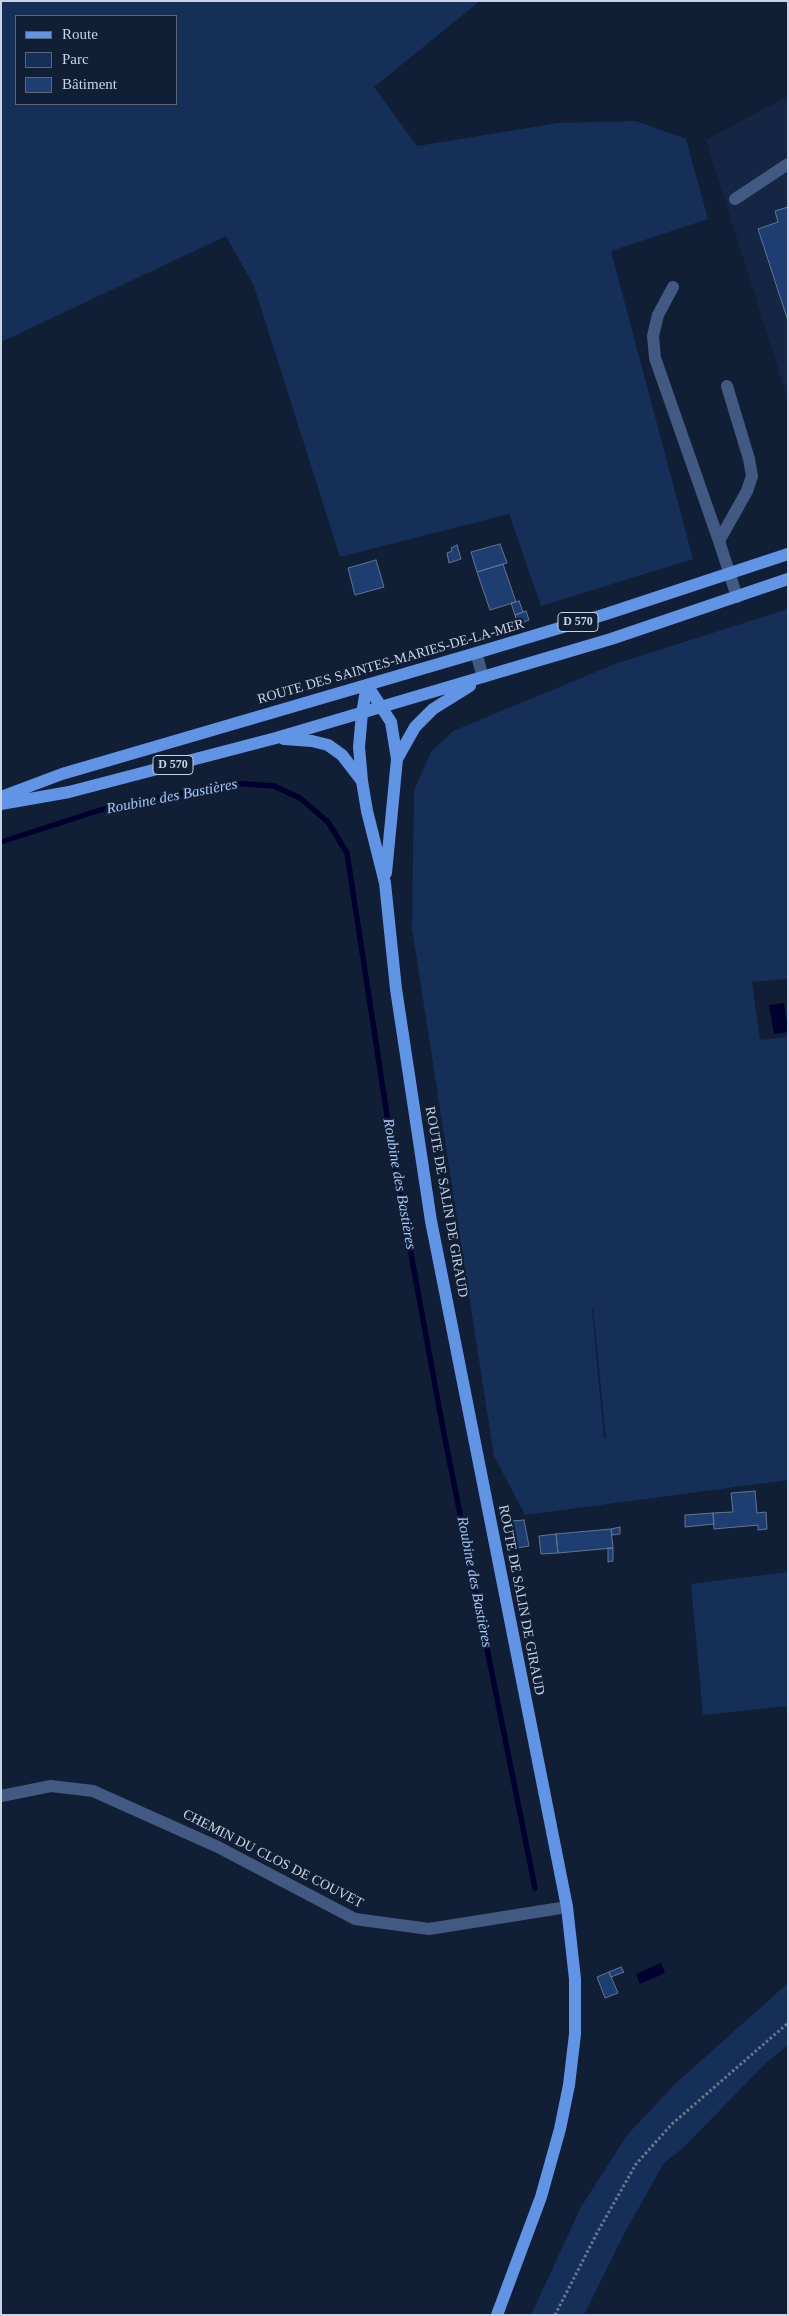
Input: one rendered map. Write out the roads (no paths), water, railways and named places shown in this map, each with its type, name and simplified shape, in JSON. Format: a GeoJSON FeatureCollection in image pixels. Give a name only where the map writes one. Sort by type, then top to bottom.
{"type":"FeatureCollection","features":[{"type":"Feature","properties":{"kind":"main road","name":"ROUTE DES SAINTES-MARIES-DE-LA-MER"},"geometry":{"type":"LineString","coordinates":[[1,797],[62,774],[476,653],[730,574],[788,554]]}},
{"type":"Feature","properties":{"kind":"main road","name":"D 570"},"geometry":{"type":"LineString","coordinates":[[1,804],[69,792],[276,738],[611,639],[788,579]]}},
{"type":"Feature","properties":{"kind":"main road","name":"ROUTE DE SALIN DE GIRAUD"},"geometry":{"type":"LineString","coordinates":[[397,758],[415,727],[433,709],[483,677]]}},
{"type":"Feature","properties":{"kind":"main road","name":"ROUTE DE SALIN DE GIRAUD"},"geometry":{"type":"LineString","coordinates":[[367,685],[383,707],[394,731],[397,758],[385,883]]}},
{"type":"Feature","properties":{"kind":"main road","name":"ROUTE DE SALIN DE GIRAUD"},"geometry":{"type":"LineString","coordinates":[[367,685],[359,747],[362,781],[367,811],[385,883],[396,989],[431,1221],[567,1906],[575,1979],[575,2034],[569,2085],[560,2129],[541,2197],[497,2315]]}},
{"type":"Feature","properties":{"kind":"main road","name":"ROUTE DE SALIN DE GIRAUD"},"geometry":{"type":"LineString","coordinates":[[276,738],[312,741],[328,746],[342,755],[362,781]]}},
{"type":"Feature","properties":{"kind":"street"},"geometry":{"type":"LineString","coordinates":[[735,199],[788,164]]}},
{"type":"Feature","properties":{"kind":"street"},"geometry":{"type":"LineString","coordinates":[[673,286],[658,315],[653,336],[655,358],[737,597]]}},
{"type":"Feature","properties":{"kind":"street"},"geometry":{"type":"LineString","coordinates":[[719,542],[747,490],[752,476],[750,459],[727,386]]}},
{"type":"Feature","properties":{"kind":"street"},"geometry":{"type":"LineString","coordinates":[[476,653],[483,677]]}},
{"type":"Feature","properties":{"kind":"street","name":"CHEMIN DU CLOS DE COUVET"},"geometry":{"type":"LineString","coordinates":[[1,1796],[51,1786],[94,1791],[218,1847],[355,1919],[429,1929],[567,1906]]}},
{"type":"Feature","properties":{"kind":"waterway","name":"Roubine des Bastières"},"geometry":{"type":"LineString","coordinates":[[1,842],[100,810],[233,783],[274,786],[300,798],[328,822],[347,853],[394,1161],[444,1434],[535,1888]]}}]}
